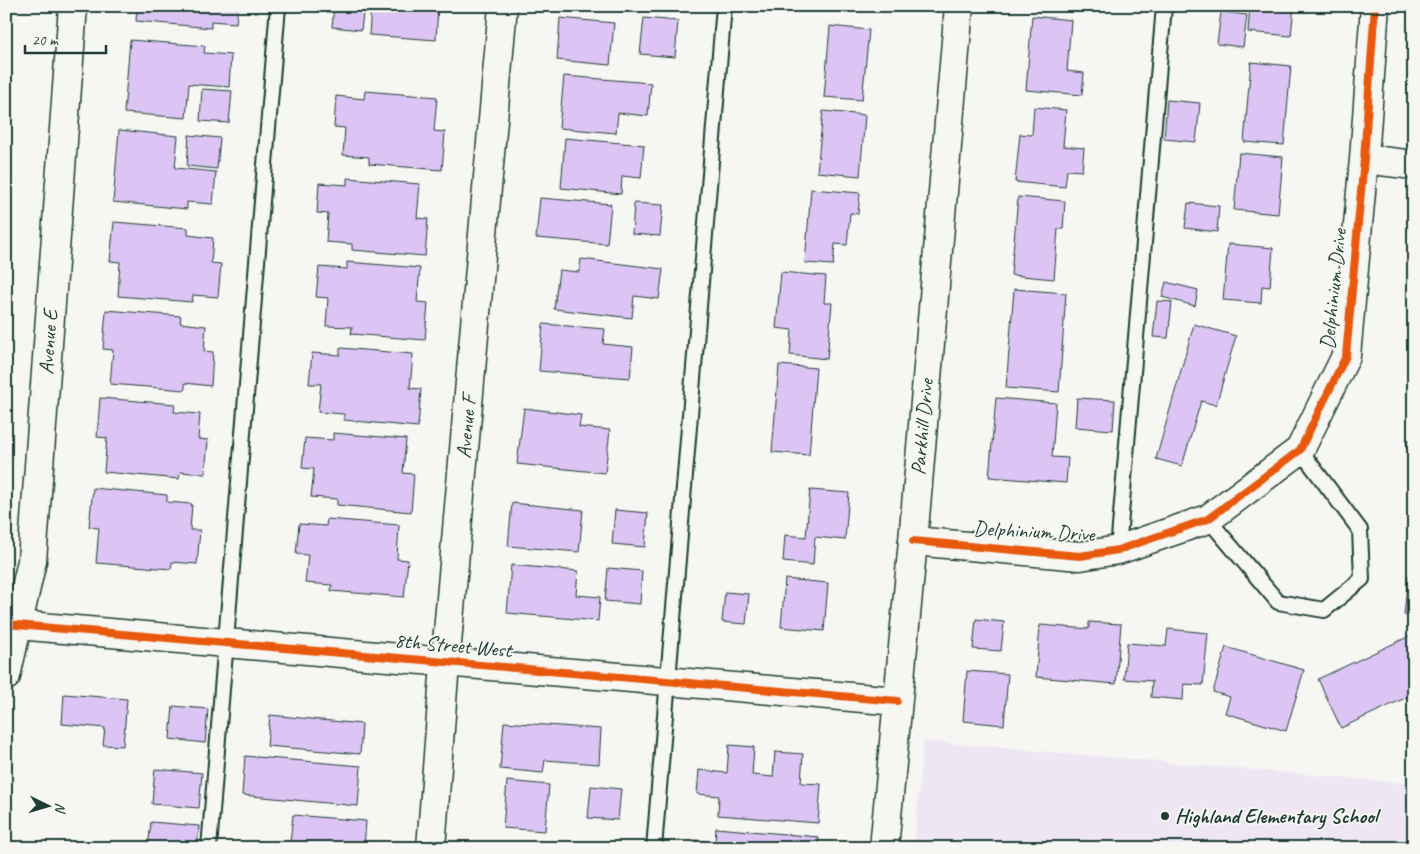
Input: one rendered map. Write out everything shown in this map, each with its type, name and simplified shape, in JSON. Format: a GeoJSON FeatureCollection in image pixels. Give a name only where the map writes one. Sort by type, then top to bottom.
{"type":"FeatureCollection","features":[{"type":"Feature","properties":{"kind":"street","name":"Avenue E"},"geometry":{"type":"LineString","coordinates":[[6,676],[12,625],[32,561],[73,6]]}},
{"type":"Feature","properties":{"kind":"street","name":"Avenue F"},"geometry":{"type":"LineString","coordinates":[[431,848],[445,662],[503,6]]}},
{"type":"Feature","properties":{"kind":"street","name":"Parkhill Drive"},"geometry":{"type":"LineString","coordinates":[[884,848],[959,6]]}},
{"type":"Feature","properties":{"kind":"street","name":"Delphinium Drive"},"geometry":{"type":"LineString","coordinates":[[912,541],[1080,556],[1118,550],[1208,520],[1300,450],[1346,356],[1364,160],[1375,6]]}},
{"type":"Feature","properties":{"kind":"street"},"geometry":{"type":"LineString","coordinates":[[1364,160],[1414,165]]}},
{"type":"Feature","properties":{"kind":"street","name":"8th Street West"},"geometry":{"type":"LineString","coordinates":[[12,625],[897,701]]}},
{"type":"Feature","properties":{"kind":"lane"},"geometry":{"type":"LineString","coordinates":[[208,848],[278,6]]}},
{"type":"Feature","properties":{"kind":"lane"},"geometry":{"type":"LineString","coordinates":[[654,848],[724,6]]}},
{"type":"Feature","properties":{"kind":"lane"},"geometry":{"type":"LineString","coordinates":[[1118,550],[1164,6]]}},
{"type":"Feature","properties":{"kind":"lane"},"geometry":{"type":"LineString","coordinates":[[1208,520],[1278,602],[1324,610],[1362,579],[1360,530],[1300,450]]}},
{"type":"Feature","properties":{"kind":"shaded area","name":"Highland Elementary School"},"geometry":{"type":"Polygon","coordinates":[[[923,741],[1414,784],[1414,848],[914,848],[923,741]]]}},
{"type":"Feature","properties":{"kind":"building"},"geometry":{"type":"Polygon","coordinates":[[[137,6],[238,6],[236,23],[211,21],[211,28],[136,21],[137,6]]]}},
{"type":"Feature","properties":{"kind":"building"},"geometry":{"type":"Polygon","coordinates":[[[334,6],[364,6],[361,30],[332,27],[334,6]]]}},
{"type":"Feature","properties":{"kind":"building"},"geometry":{"type":"Polygon","coordinates":[[[371,6],[438,6],[436,40],[369,35],[371,6]]]}},
{"type":"Feature","properties":{"kind":"building"},"geometry":{"type":"Polygon","coordinates":[[[610,6],[673,6],[672,12],[610,6]]]}},
{"type":"Feature","properties":{"kind":"building"},"geometry":{"type":"Polygon","coordinates":[[[1250,6],[1294,6],[1291,36],[1248,32],[1250,6]]]}},
{"type":"Feature","properties":{"kind":"building"},"geometry":{"type":"Polygon","coordinates":[[[1221,12],[1247,15],[1243,47],[1217,44],[1221,12]]]}},
{"type":"Feature","properties":{"kind":"building"},"geometry":{"type":"Polygon","coordinates":[[[1032,16],[1071,20],[1067,71],[1084,73],[1082,95],[1026,90],[1032,16]]]}},
{"type":"Feature","properties":{"kind":"building"},"geometry":{"type":"Polygon","coordinates":[[[560,18],[614,23],[610,65],[557,60],[560,18]]]}},
{"type":"Feature","properties":{"kind":"building"},"geometry":{"type":"Polygon","coordinates":[[[644,18],[678,21],[675,57],[640,54],[644,18]]]}},
{"type":"Feature","properties":{"kind":"building"},"geometry":{"type":"Polygon","coordinates":[[[830,26],[869,30],[862,100],[824,97],[830,26]]]}},
{"type":"Feature","properties":{"kind":"building"},"geometry":{"type":"Polygon","coordinates":[[[130,40],[205,46],[204,53],[231,55],[229,87],[189,84],[186,118],[124,113],[130,40]]]}},
{"type":"Feature","properties":{"kind":"building"},"geometry":{"type":"Polygon","coordinates":[[[1251,62],[1291,66],[1284,145],[1244,142],[1251,62]]]}},
{"type":"Feature","properties":{"kind":"building"},"geometry":{"type":"Polygon","coordinates":[[[564,76],[651,83],[648,116],[618,113],[616,133],[559,128],[564,76]]]}},
{"type":"Feature","properties":{"kind":"building"},"geometry":{"type":"Polygon","coordinates":[[[202,89],[232,91],[229,123],[200,121],[202,89]]]}},
{"type":"Feature","properties":{"kind":"building"},"geometry":{"type":"Polygon","coordinates":[[[365,91],[437,97],[434,131],[445,132],[442,170],[369,164],[369,157],[343,155],[345,128],[334,127],[336,96],[364,99],[365,91]]]}},
{"type":"Feature","properties":{"kind":"building"},"geometry":{"type":"Polygon","coordinates":[[[1167,100],[1200,103],[1196,142],[1164,139],[1167,100]]]}},
{"type":"Feature","properties":{"kind":"building"},"geometry":{"type":"Polygon","coordinates":[[[1034,107],[1066,110],[1063,146],[1084,148],[1082,171],[1067,170],[1065,187],[1015,182],[1020,134],[1032,135],[1034,107]]]}},
{"type":"Feature","properties":{"kind":"building"},"geometry":{"type":"Polygon","coordinates":[[[823,111],[865,115],[860,176],[817,172],[823,111]]]}},
{"type":"Feature","properties":{"kind":"building"},"geometry":{"type":"Polygon","coordinates":[[[119,130],[178,136],[175,168],[216,172],[213,204],[187,202],[187,209],[113,202],[119,130]]]}},
{"type":"Feature","properties":{"kind":"building"},"geometry":{"type":"Polygon","coordinates":[[[189,135],[220,138],[217,169],[187,166],[189,135]]]}},
{"type":"Feature","properties":{"kind":"building"},"geometry":{"type":"Polygon","coordinates":[[[565,138],[644,145],[641,178],[622,176],[621,194],[561,188],[565,138]]]}},
{"type":"Feature","properties":{"kind":"building"},"geometry":{"type":"Polygon","coordinates":[[[1239,153],[1283,157],[1278,214],[1234,210],[1239,153]]]}},
{"type":"Feature","properties":{"kind":"building"},"geometry":{"type":"Polygon","coordinates":[[[347,178],[420,184],[417,218],[428,219],[425,256],[352,250],[352,244],[326,242],[328,214],[317,213],[319,183],[347,185],[347,178]]]}},
{"type":"Feature","properties":{"kind":"building"},"geometry":{"type":"Polygon","coordinates":[[[811,189],[860,193],[858,214],[850,213],[847,245],[835,244],[833,265],[805,263],[811,189]]]}},
{"type":"Feature","properties":{"kind":"building"},"geometry":{"type":"Polygon","coordinates":[[[1018,197],[1065,201],[1063,229],[1058,229],[1054,279],[1011,275],[1018,197]]]}},
{"type":"Feature","properties":{"kind":"building"},"geometry":{"type":"Polygon","coordinates":[[[540,198],[611,204],[607,244],[536,238],[540,198]]]}},
{"type":"Feature","properties":{"kind":"building"},"geometry":{"type":"Polygon","coordinates":[[[634,203],[663,205],[660,236],[632,234],[634,203]]]}},
{"type":"Feature","properties":{"kind":"building"},"geometry":{"type":"Polygon","coordinates":[[[1188,203],[1219,206],[1217,232],[1185,228],[1188,203]]]}},
{"type":"Feature","properties":{"kind":"building"},"geometry":{"type":"Polygon","coordinates":[[[114,222],[188,228],[188,235],[213,238],[211,263],[221,264],[218,297],[193,295],[192,302],[118,296],[120,262],[110,261],[114,222]]]}},
{"type":"Feature","properties":{"kind":"building"},"geometry":{"type":"Polygon","coordinates":[[[1228,244],[1273,248],[1270,287],[1262,286],[1261,303],[1223,300],[1228,244]]]}},
{"type":"Feature","properties":{"kind":"building"},"geometry":{"type":"Polygon","coordinates":[[[581,259],[663,269],[659,299],[634,296],[632,318],[554,309],[559,270],[579,272],[581,259]]]}},
{"type":"Feature","properties":{"kind":"building"},"geometry":{"type":"Polygon","coordinates":[[[347,262],[420,268],[417,302],[428,303],[425,340],[351,334],[352,327],[326,326],[328,298],[316,297],[319,267],[347,269],[347,262]]]}},
{"type":"Feature","properties":{"kind":"building"},"geometry":{"type":"Polygon","coordinates":[[[781,272],[826,276],[824,303],[832,303],[827,359],[790,355],[792,330],[776,328],[781,272]]]}},
{"type":"Feature","properties":{"kind":"building"},"geometry":{"type":"Polygon","coordinates":[[[1166,282],[1198,290],[1195,306],[1162,297],[1166,282]]]}},
{"type":"Feature","properties":{"kind":"building"},"geometry":{"type":"Polygon","coordinates":[[[1014,289],[1066,293],[1059,392],[1006,388],[1014,289]]]}},
{"type":"Feature","properties":{"kind":"building"},"geometry":{"type":"Polygon","coordinates":[[[1157,301],[1172,302],[1168,338],[1153,337],[1157,301]]]}},
{"type":"Feature","properties":{"kind":"building"},"geometry":{"type":"Polygon","coordinates":[[[106,310],[181,316],[180,323],[206,326],[204,351],[213,352],[211,386],[185,383],[185,390],[110,384],[113,350],[103,349],[106,310]]]}},
{"type":"Feature","properties":{"kind":"building"},"geometry":{"type":"Polygon","coordinates":[[[543,324],[605,329],[603,344],[633,347],[630,378],[539,371],[543,324]]]}},
{"type":"Feature","properties":{"kind":"building"},"geometry":{"type":"Polygon","coordinates":[[[1194,324],[1236,336],[1216,405],[1201,401],[1182,466],[1156,459],[1194,324]]]}},
{"type":"Feature","properties":{"kind":"building"},"geometry":{"type":"Polygon","coordinates":[[[340,348],[413,354],[410,388],[421,389],[418,427],[344,420],[344,414],[318,412],[321,384],[309,384],[312,353],[340,355],[340,348]]]}},
{"type":"Feature","properties":{"kind":"building"},"geometry":{"type":"Polygon","coordinates":[[[779,365],[816,368],[809,455],[772,452],[779,365]]]}},
{"type":"Feature","properties":{"kind":"building"},"geometry":{"type":"Polygon","coordinates":[[[100,398],[175,404],[174,412],[200,414],[198,439],[208,440],[205,474],[180,472],[179,479],[104,472],[107,438],[97,437],[100,398]]]}},
{"type":"Feature","properties":{"kind":"building"},"geometry":{"type":"Polygon","coordinates":[[[996,398],[1056,403],[1052,457],[1068,458],[1066,483],[989,477],[996,398]]]}},
{"type":"Feature","properties":{"kind":"building"},"geometry":{"type":"Polygon","coordinates":[[[1077,398],[1115,400],[1113,430],[1075,427],[1077,398]]]}},
{"type":"Feature","properties":{"kind":"building"},"geometry":{"type":"Polygon","coordinates":[[[524,408],[581,415],[579,427],[610,430],[605,473],[517,464],[524,408]]]}},
{"type":"Feature","properties":{"kind":"building"},"geometry":{"type":"Polygon","coordinates":[[[333,433],[406,439],[403,473],[414,474],[411,512],[337,505],[337,499],[311,497],[314,469],[302,468],[305,438],[333,440],[333,433]]]}},
{"type":"Feature","properties":{"kind":"building"},"geometry":{"type":"Polygon","coordinates":[[[1414,439],[1414,467],[1410,468],[1406,440],[1414,439]]]}},
{"type":"Feature","properties":{"kind":"building"},"geometry":{"type":"Polygon","coordinates":[[[93,488],[167,495],[167,502],[192,504],[190,530],[200,530],[197,564],[172,562],[171,569],[96,563],[99,528],[89,527],[93,488]]]}},
{"type":"Feature","properties":{"kind":"building"},"geometry":{"type":"Polygon","coordinates":[[[810,490],[849,493],[845,540],[815,537],[813,565],[783,562],[785,535],[806,537],[810,490]]]}},
{"type":"Feature","properties":{"kind":"building"},"geometry":{"type":"Polygon","coordinates":[[[512,503],[583,510],[579,552],[508,546],[512,503]]]}},
{"type":"Feature","properties":{"kind":"building"},"geometry":{"type":"Polygon","coordinates":[[[615,510],[648,513],[645,547],[612,544],[615,510]]]}},
{"type":"Feature","properties":{"kind":"building"},"geometry":{"type":"Polygon","coordinates":[[[327,519],[399,525],[397,559],[408,560],[404,597],[331,591],[332,585],[305,583],[308,555],[296,554],[299,524],[326,526],[327,519]]]}},
{"type":"Feature","properties":{"kind":"building"},"geometry":{"type":"Polygon","coordinates":[[[511,565],[578,571],[576,595],[600,597],[598,621],[507,613],[511,565]]]}},
{"type":"Feature","properties":{"kind":"building"},"geometry":{"type":"Polygon","coordinates":[[[608,568],[642,571],[640,604],[605,601],[608,568]]]}},
{"type":"Feature","properties":{"kind":"building"},"geometry":{"type":"Polygon","coordinates":[[[1408,576],[1414,576],[1414,616],[1404,615],[1408,576]]]}},
{"type":"Feature","properties":{"kind":"building"},"geometry":{"type":"Polygon","coordinates":[[[785,579],[828,583],[824,631],[781,627],[785,579]]]}},
{"type":"Feature","properties":{"kind":"building"},"geometry":{"type":"Polygon","coordinates":[[[725,592],[749,594],[746,624],[722,622],[725,592]]]}},
{"type":"Feature","properties":{"kind":"building"},"geometry":{"type":"Polygon","coordinates":[[[976,619],[1004,622],[1001,651],[973,649],[976,619]]]}},
{"type":"Feature","properties":{"kind":"building"},"geometry":{"type":"Polygon","coordinates":[[[1089,622],[1121,624],[1116,684],[1036,677],[1040,625],[1089,629],[1089,622]]]}},
{"type":"Feature","properties":{"kind":"building"},"geometry":{"type":"Polygon","coordinates":[[[1168,629],[1208,633],[1203,685],[1184,684],[1183,700],[1151,697],[1152,681],[1124,679],[1127,643],[1166,646],[1168,629]]]}},
{"type":"Feature","properties":{"kind":"building"},"geometry":{"type":"Polygon","coordinates":[[[1414,634],[1414,694],[1341,728],[1318,679],[1414,634]]]}},
{"type":"Feature","properties":{"kind":"building"},"geometry":{"type":"Polygon","coordinates":[[[1226,647],[1304,670],[1286,731],[1225,713],[1230,697],[1213,692],[1226,647]]]}},
{"type":"Feature","properties":{"kind":"building"},"geometry":{"type":"Polygon","coordinates":[[[967,671],[1008,674],[1004,725],[963,721],[967,671]]]}},
{"type":"Feature","properties":{"kind":"building"},"geometry":{"type":"Polygon","coordinates":[[[64,694],[127,699],[123,746],[103,745],[105,728],[62,724],[64,694]]]}},
{"type":"Feature","properties":{"kind":"building"},"geometry":{"type":"Polygon","coordinates":[[[173,706],[208,709],[205,743],[170,739],[173,706]]]}},
{"type":"Feature","properties":{"kind":"building"},"geometry":{"type":"Polygon","coordinates":[[[270,715],[362,724],[360,754],[267,746],[270,715]]]}},
{"type":"Feature","properties":{"kind":"building"},"geometry":{"type":"Polygon","coordinates":[[[504,722],[601,729],[599,764],[545,760],[543,773],[500,769],[504,722]]]}},
{"type":"Feature","properties":{"kind":"building"},"geometry":{"type":"Polygon","coordinates":[[[729,745],[754,747],[752,775],[773,777],[775,752],[803,754],[801,783],[821,784],[818,823],[718,815],[719,796],[697,794],[699,770],[727,773],[729,745]]]}},
{"type":"Feature","properties":{"kind":"building"},"geometry":{"type":"Polygon","coordinates":[[[245,756],[361,766],[358,806],[242,795],[245,756]]]}},
{"type":"Feature","properties":{"kind":"building"},"geometry":{"type":"Polygon","coordinates":[[[155,769],[202,773],[199,808],[152,804],[155,769]]]}},
{"type":"Feature","properties":{"kind":"building"},"geometry":{"type":"Polygon","coordinates":[[[507,781],[549,785],[545,831],[503,828],[507,781]]]}},
{"type":"Feature","properties":{"kind":"building"},"geometry":{"type":"Polygon","coordinates":[[[591,786],[621,789],[618,820],[588,818],[591,786]]]}},
{"type":"Feature","properties":{"kind":"building"},"geometry":{"type":"Polygon","coordinates":[[[293,815],[366,821],[364,848],[321,848],[321,845],[290,843],[293,815]]]}},
{"type":"Feature","properties":{"kind":"building"},"geometry":{"type":"Polygon","coordinates":[[[151,822],[199,826],[197,848],[148,848],[151,822]]]}},
{"type":"Feature","properties":{"kind":"building"},"geometry":{"type":"Polygon","coordinates":[[[716,828],[819,837],[818,848],[693,848],[694,840],[715,842],[716,828]]]}},
{"type":"Feature","properties":{"kind":"building"},"geometry":{"type":"Polygon","coordinates":[[[499,843],[543,847],[543,848],[499,848],[499,843]]]}},
{"type":"Feature","properties":{"kind":"building"},"geometry":{"type":"Polygon","coordinates":[[[955,845],[1000,848],[955,848],[955,845]]]}},
{"type":"Feature","properties":{"kind":"cycle path"},"geometry":{"type":"LineString","coordinates":[[913,541],[1080,556],[1118,550],[1208,519],[1300,450],[1346,356],[1364,159],[1375,6]]}},
{"type":"Feature","properties":{"kind":"cycle path"},"geometry":{"type":"LineString","coordinates":[[6,624],[897,701]]}},
{"type":"Feature","properties":{"kind":"place","name":"Highland Elementary School"},"geometry":{"type":"Point","coordinates":[1165,816]}}]}
